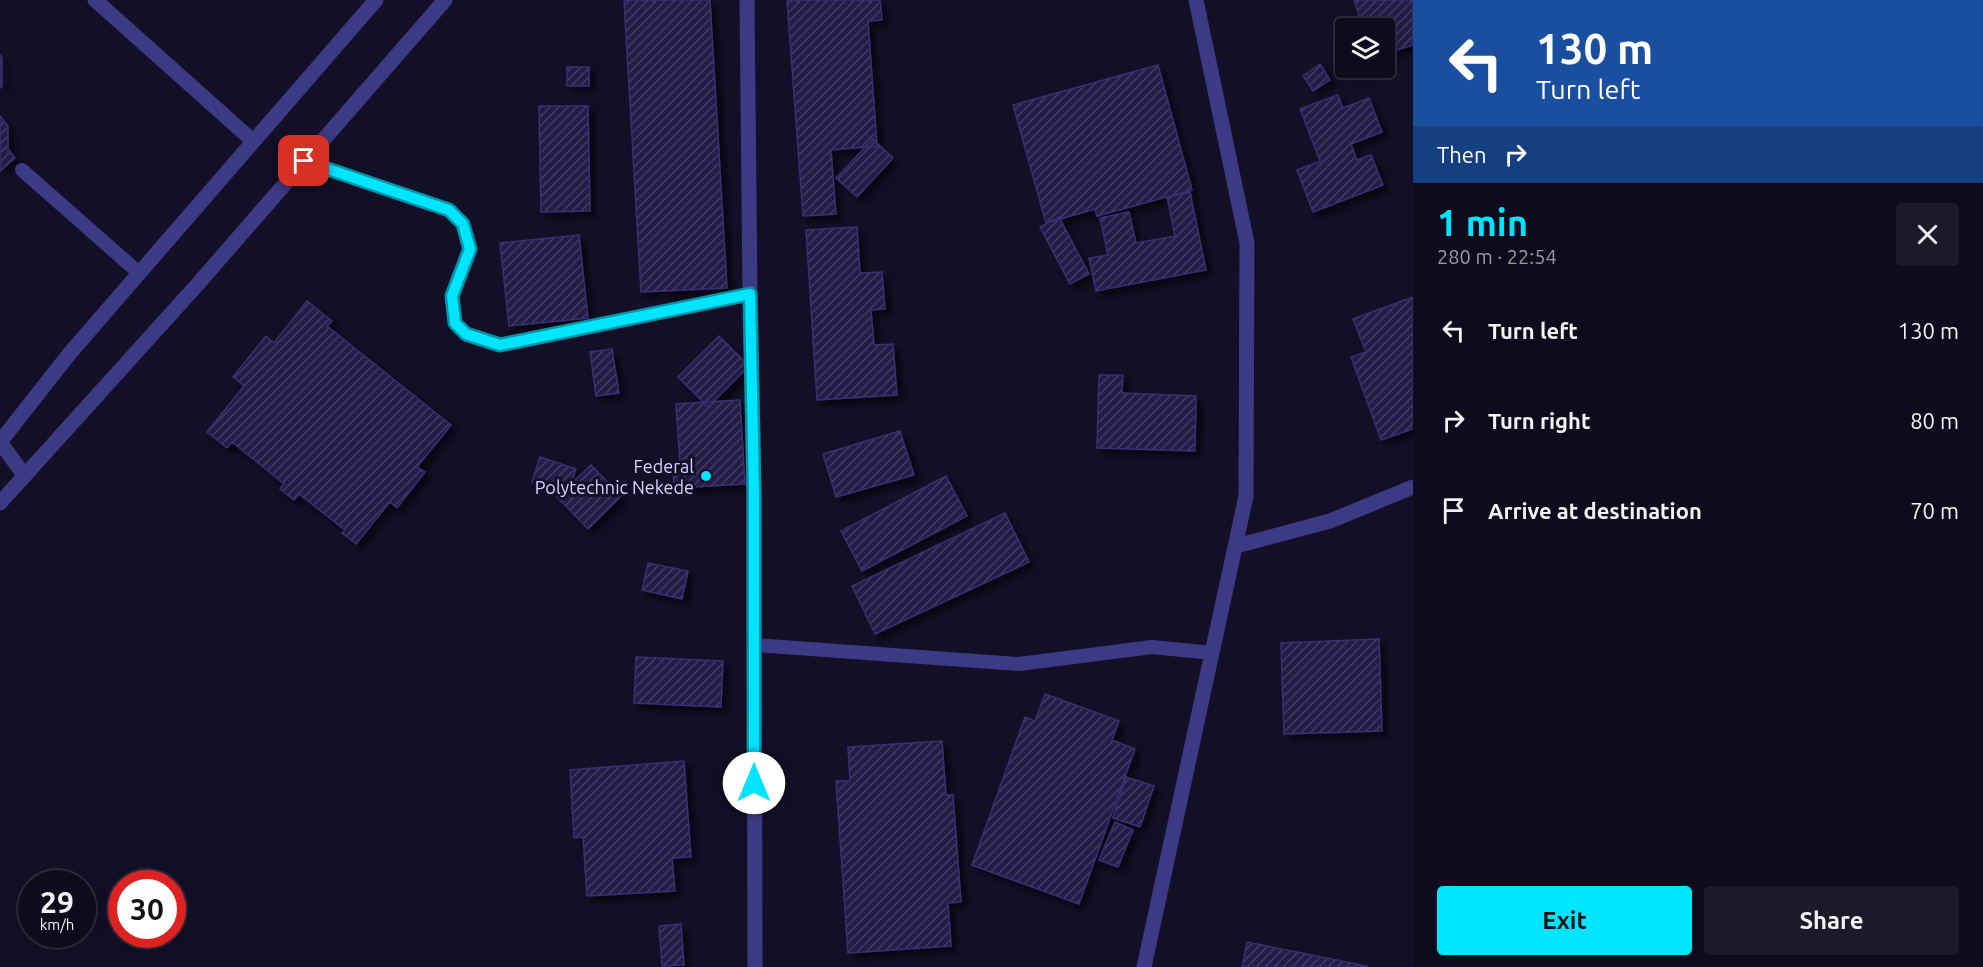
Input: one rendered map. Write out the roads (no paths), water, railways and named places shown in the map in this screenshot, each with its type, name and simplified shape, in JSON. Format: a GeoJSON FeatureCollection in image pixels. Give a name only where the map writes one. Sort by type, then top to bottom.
{"type":"FeatureCollection","features":[{"type":"Feature","properties":{"kind":"street"},"geometry":{"type":"LineString","coordinates":[[95,0],[254,141]]}},
{"type":"Feature","properties":{"kind":"street"},"geometry":{"type":"LineString","coordinates":[[24,475],[0,442],[70,352],[376,0]]}},
{"type":"Feature","properties":{"kind":"street"},"geometry":{"type":"LineString","coordinates":[[0,503],[197,285],[445,0]]}},
{"type":"Feature","properties":{"kind":"street"},"geometry":{"type":"LineString","coordinates":[[747,0],[755,967]]}},
{"type":"Feature","properties":{"kind":"street"},"geometry":{"type":"LineString","coordinates":[[1144,967],[1246,496],[1247,243],[1196,0]]}},
{"type":"Feature","properties":{"kind":"street"},"geometry":{"type":"LineString","coordinates":[[1236,546],[1330,521],[1412,488]]}},
{"type":"Feature","properties":{"kind":"lane"},"geometry":{"type":"LineString","coordinates":[[304,161],[449,210],[463,224],[470,249],[452,296],[455,323],[466,334],[500,345],[750,294]]}},
{"type":"Feature","properties":{"kind":"lane"},"geometry":{"type":"LineString","coordinates":[[22,170],[139,273]]}},
{"type":"Feature","properties":{"kind":"lane"},"geometry":{"type":"LineString","coordinates":[[754,645],[1019,664],[1152,647],[1212,653]]}},
{"type":"Feature","properties":{"kind":"place","name":"Federal Polytechnic Nekede"},"geometry":{"type":"Point","coordinates":[706,476]}}]}
